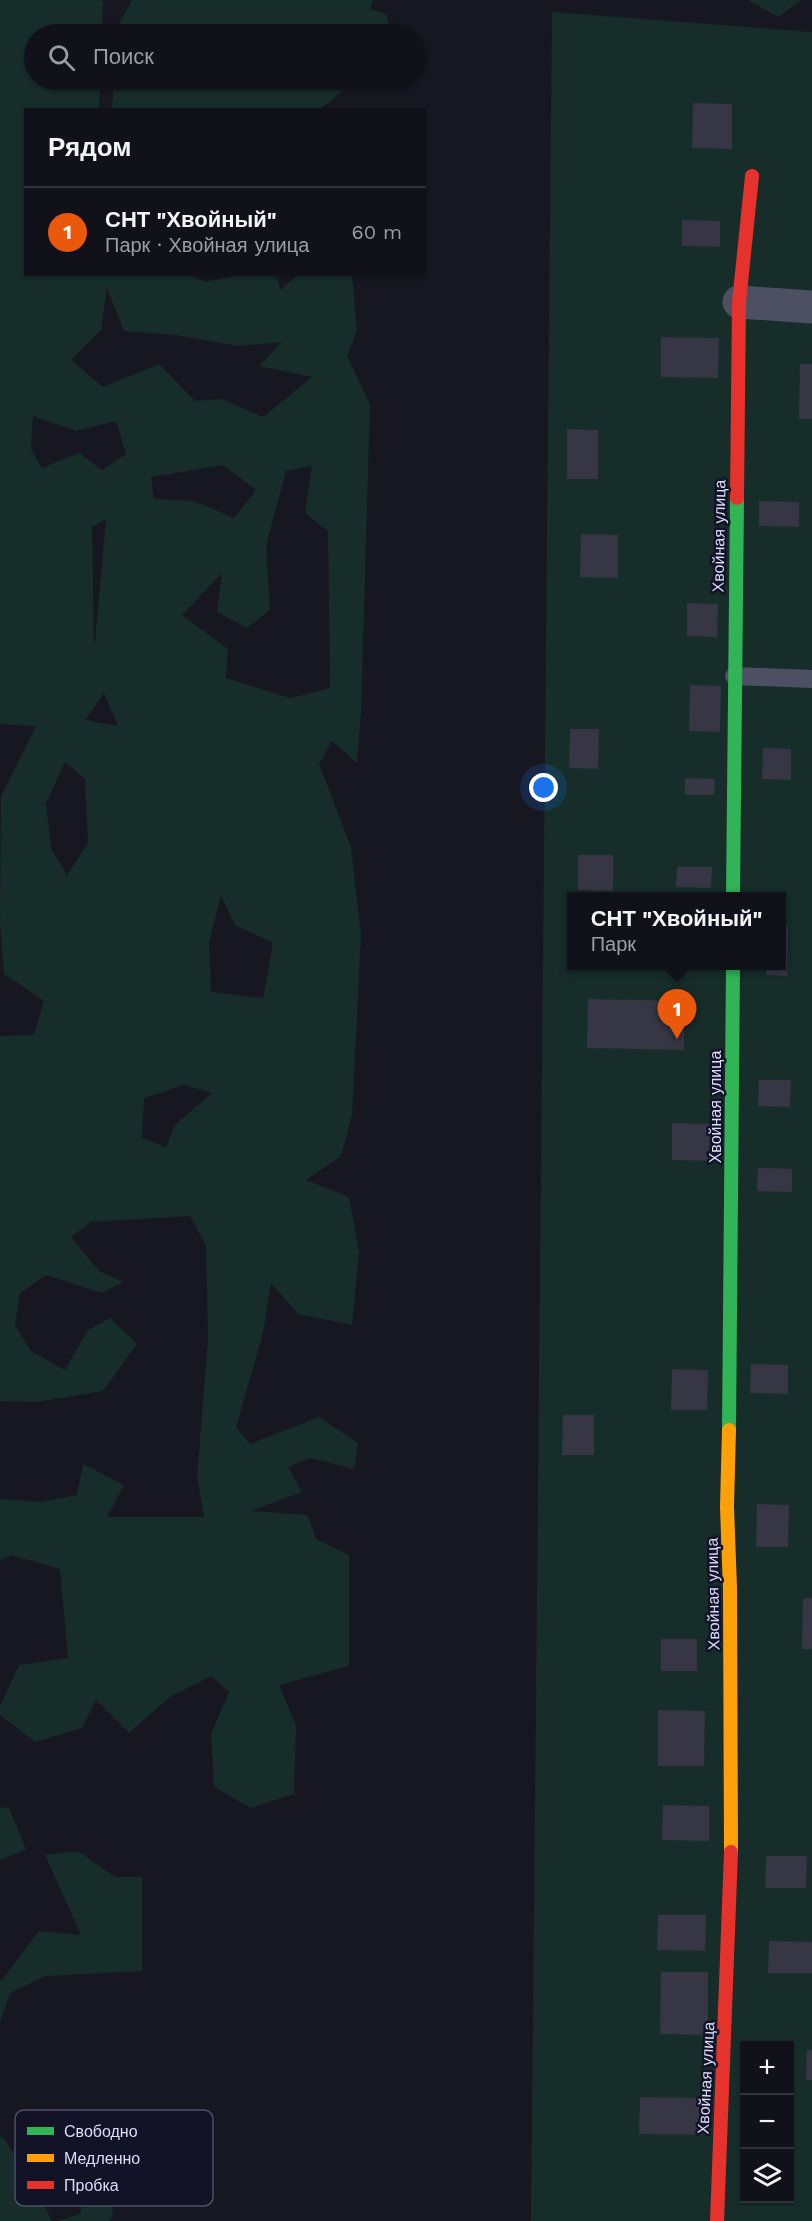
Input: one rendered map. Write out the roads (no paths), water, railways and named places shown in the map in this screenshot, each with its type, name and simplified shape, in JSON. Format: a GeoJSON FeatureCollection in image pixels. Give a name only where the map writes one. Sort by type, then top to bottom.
{"type":"FeatureCollection","features":[{"type":"Feature","properties":{"kind":"street","name":"Хвойная улица"},"geometry":{"type":"LineString","coordinates":[[733,892],[739,302],[752,176]]}},
{"type":"Feature","properties":{"kind":"street"},"geometry":{"type":"LineString","coordinates":[[739,302],[812,307]]}},
{"type":"Feature","properties":{"kind":"street","name":"Хвойная улица"},"geometry":{"type":"LineString","coordinates":[[717,2221],[731,1886],[730,1600],[727,1507],[731,1365],[733,970]]}},
{"type":"Feature","properties":{"kind":"lane"},"geometry":{"type":"LineString","coordinates":[[734,676],[812,680]]}},
{"type":"Feature","properties":{"kind":"place","name":"СНТ \"Хвойный\""},"geometry":{"type":"Point","coordinates":[677,1039]}}]}
